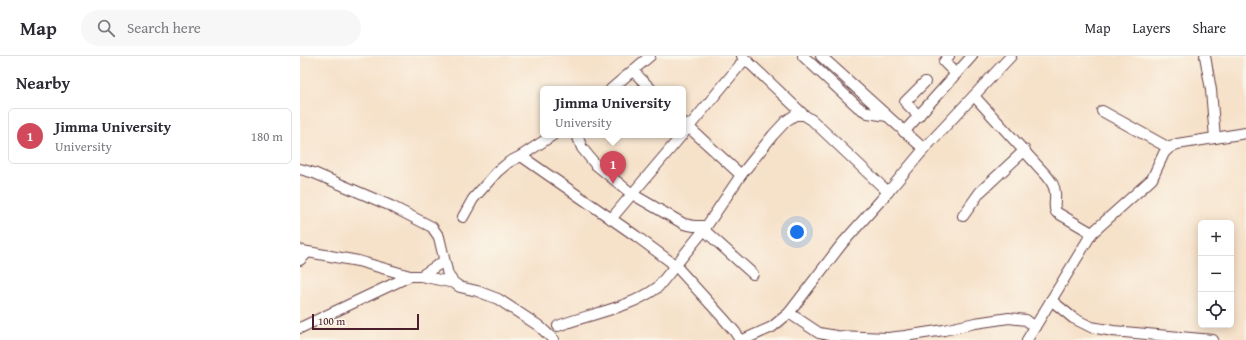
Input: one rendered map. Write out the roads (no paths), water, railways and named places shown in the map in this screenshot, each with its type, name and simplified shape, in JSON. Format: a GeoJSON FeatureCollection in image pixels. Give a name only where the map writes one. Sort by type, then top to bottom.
{"type":"FeatureCollection","features":[{"type":"Feature","properties":{"kind":"street"},"geometry":{"type":"LineString","coordinates":[[615,86],[650,56]]}},
{"type":"Feature","properties":{"kind":"street"},"geometry":{"type":"LineString","coordinates":[[803,56],[858,107],[868,113],[887,116]]}},
{"type":"Feature","properties":{"kind":"street"},"geometry":{"type":"LineString","coordinates":[[821,56],[924,149]]}},
{"type":"Feature","properties":{"kind":"street"},"geometry":{"type":"LineString","coordinates":[[904,132],[972,56]]}},
{"type":"Feature","properties":{"kind":"street"},"geometry":{"type":"LineString","coordinates":[[521,156],[675,265],[741,340],[772,327],[789,313],[841,245],[924,149],[1011,56]]}},
{"type":"Feature","properties":{"kind":"street"},"geometry":{"type":"LineString","coordinates":[[1206,56],[1211,90],[1215,138]]}},
{"type":"Feature","properties":{"kind":"street"},"geometry":{"type":"LineString","coordinates":[[686,127],[744,57],[804,116],[812,120],[888,192]]}},
{"type":"Feature","properties":{"kind":"street"},"geometry":{"type":"LineString","coordinates":[[943,58],[956,74]]}},
{"type":"Feature","properties":{"kind":"street"},"geometry":{"type":"LineString","coordinates":[[633,71],[648,86]]}},
{"type":"Feature","properties":{"kind":"street"},"geometry":{"type":"LineString","coordinates":[[919,116],[905,102],[925,82]]}},
{"type":"Feature","properties":{"kind":"street"},"geometry":{"type":"LineString","coordinates":[[974,96],[1025,150],[1047,176],[1054,187],[1054,203],[1056,212],[1092,233]]}},
{"type":"Feature","properties":{"kind":"street"},"geometry":{"type":"LineString","coordinates":[[1102,111],[1168,148]]}},
{"type":"Feature","properties":{"kind":"street"},"geometry":{"type":"LineString","coordinates":[[558,326],[649,294],[658,287],[705,228],[741,176],[773,135],[786,121],[795,115],[804,116]]}},
{"type":"Feature","properties":{"kind":"street"},"geometry":{"type":"LineString","coordinates":[[686,131],[741,176]]}},
{"type":"Feature","properties":{"kind":"street"},"geometry":{"type":"LineString","coordinates":[[1027,340],[1092,233],[1152,179],[1164,153],[1168,148],[1177,144],[1246,132]]}},
{"type":"Feature","properties":{"kind":"street"},"geometry":{"type":"LineString","coordinates":[[463,217],[473,199],[497,172],[509,162],[548,138]]}},
{"type":"Feature","properties":{"kind":"street"},"geometry":{"type":"LineString","coordinates":[[578,138],[582,148],[595,164],[632,194],[684,224],[705,228],[753,274]]}},
{"type":"Feature","properties":{"kind":"street"},"geometry":{"type":"LineString","coordinates":[[611,219],[677,138]]}},
{"type":"Feature","properties":{"kind":"street"},"geometry":{"type":"LineString","coordinates":[[963,216],[980,192],[1025,150]]}},
{"type":"Feature","properties":{"kind":"street"},"geometry":{"type":"LineString","coordinates":[[300,169],[314,173],[392,206],[432,227],[440,237],[448,275],[454,283],[460,287],[477,291],[498,299],[539,326],[554,340]]}},
{"type":"Feature","properties":{"kind":"street"},"geometry":{"type":"LineString","coordinates":[[300,260],[304,251],[358,261],[410,276],[421,276],[454,283]]}},
{"type":"Feature","properties":{"kind":"street"},"geometry":{"type":"LineString","coordinates":[[421,276],[444,261]]}},
{"type":"Feature","properties":{"kind":"street"},"geometry":{"type":"LineString","coordinates":[[300,328],[410,276]]}},
{"type":"Feature","properties":{"kind":"street"},"geometry":{"type":"LineString","coordinates":[[1051,300],[1073,318],[1091,327],[1113,331],[1213,340]]}},
{"type":"Feature","properties":{"kind":"street"},"geometry":{"type":"LineString","coordinates":[[789,313],[819,333],[836,336],[888,338],[1009,318],[1026,320],[1035,327]]}},
{"type":"Feature","properties":{"kind":"place","name":"Jimma University"},"geometry":{"type":"Point","coordinates":[613,184]}}]}
